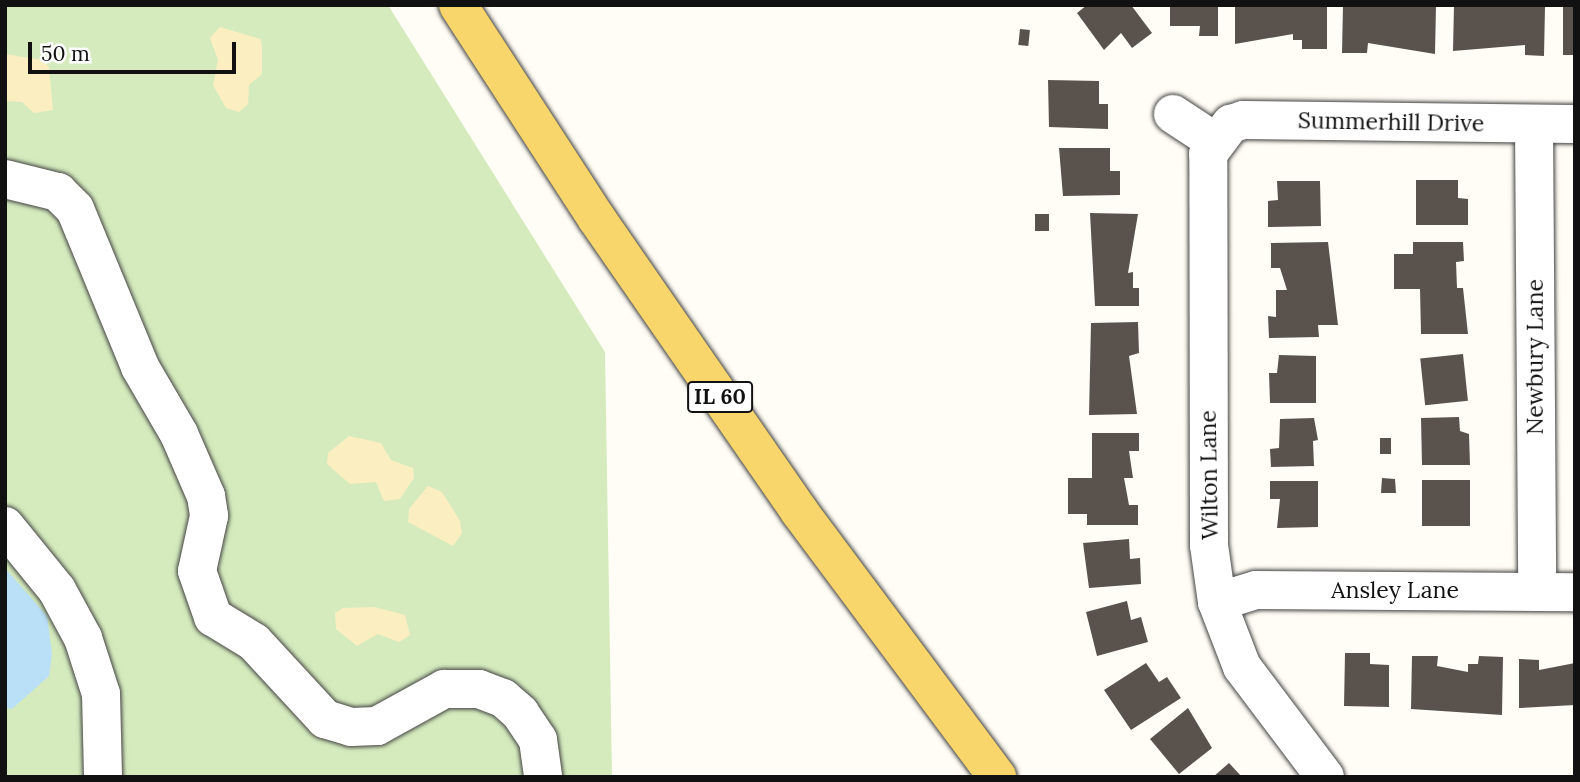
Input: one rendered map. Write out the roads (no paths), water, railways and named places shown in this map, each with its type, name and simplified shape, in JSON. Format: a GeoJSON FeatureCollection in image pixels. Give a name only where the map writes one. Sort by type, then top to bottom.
{"type":"FeatureCollection","features":[{"type":"Feature","properties":{"kind":"main road","name":"IL 60"},"geometry":{"type":"LineString","coordinates":[[458,5],[597,219],[799,511],[997,777]]}},
{"type":"Feature","properties":{"kind":"street"},"geometry":{"type":"LineString","coordinates":[[1173,114],[1214,141]]}},
{"type":"Feature","properties":{"kind":"street","name":"Summerhill Drive"},"geometry":{"type":"LineString","coordinates":[[1214,141],[1243,120],[1575,124]]}},
{"type":"Feature","properties":{"kind":"street","name":"Newbury Lane"},"geometry":{"type":"LineString","coordinates":[[1534,124],[1536,589]]}},
{"type":"Feature","properties":{"kind":"street","name":"Wilton Lane"},"geometry":{"type":"LineString","coordinates":[[1214,141],[1205,193],[1209,545],[1217,602],[1242,667],[1325,777]]}},
{"type":"Feature","properties":{"kind":"street"},"geometry":{"type":"LineString","coordinates":[[5,179],[58,192],[75,209],[140,367],[179,434],[206,496],[209,516],[197,571],[214,617],[254,642],[325,719],[351,727],[377,726],[444,689],[479,688],[502,698],[520,713],[538,740],[542,777]]}},
{"type":"Feature","properties":{"kind":"street"},"geometry":{"type":"LineString","coordinates":[[5,526],[57,590],[83,638],[101,694],[106,731],[103,777]]}},
{"type":"Feature","properties":{"kind":"street","name":"Ansley Lane"},"geometry":{"type":"LineString","coordinates":[[1217,602],[1256,590],[1536,589],[1575,592]]}},
{"type":"Feature","properties":{"kind":"water"},"geometry":{"type":"Polygon","coordinates":[[[5,568],[47,616],[52,654],[49,676],[12,709],[5,708],[5,568]]]}}]}
